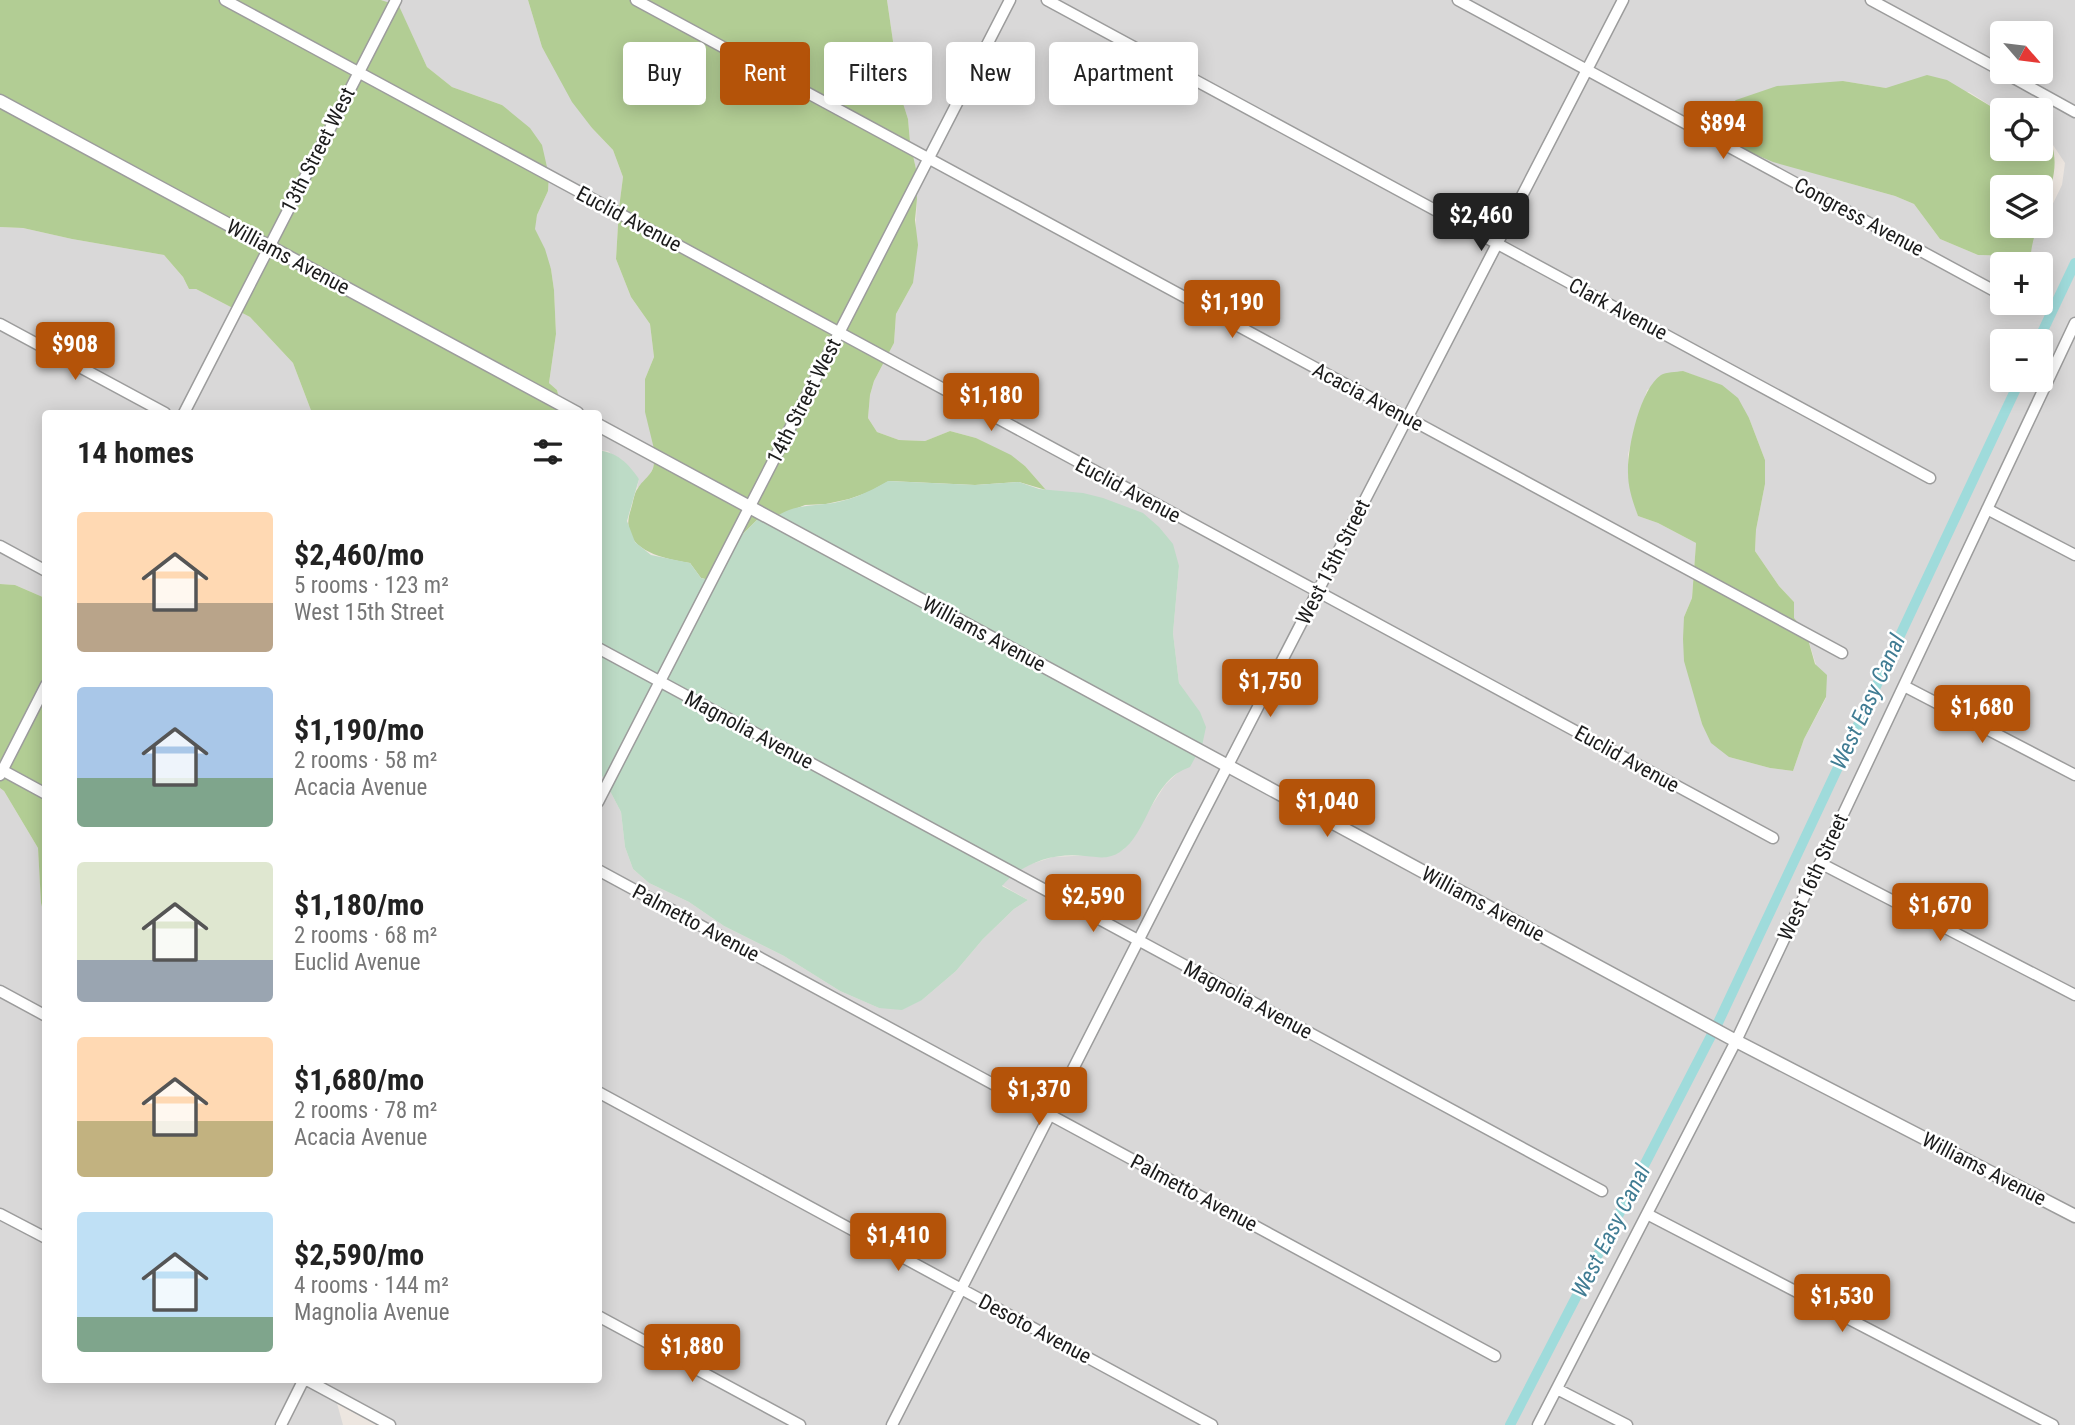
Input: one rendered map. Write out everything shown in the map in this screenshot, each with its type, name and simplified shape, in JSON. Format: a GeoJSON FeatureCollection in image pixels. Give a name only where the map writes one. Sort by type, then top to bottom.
{"type":"FeatureCollection","features":[{"type":"Feature","properties":{"kind":"street","name":"Euclid Avenue"},"geometry":{"type":"LineString","coordinates":[[225,0],[1773,838]]}},
{"type":"Feature","properties":{"kind":"street","name":"13th Street West"},"geometry":{"type":"LineString","coordinates":[[186,410],[396,0]]}},
{"type":"Feature","properties":{"kind":"street","name":"Acacia Avenue"},"geometry":{"type":"LineString","coordinates":[[636,0],[1842,653]]}},
{"type":"Feature","properties":{"kind":"street","name":"14th Street West"},"geometry":{"type":"LineString","coordinates":[[602,794],[1010,0]]}},
{"type":"Feature","properties":{"kind":"street","name":"Clark Avenue"},"geometry":{"type":"LineString","coordinates":[[1047,0],[1930,478]]}},
{"type":"Feature","properties":{"kind":"street","name":"Congress Avenue"},"geometry":{"type":"LineString","coordinates":[[1458,0],[1990,288]]}},
{"type":"Feature","properties":{"kind":"street","name":"West 15th Street"},"geometry":{"type":"LineString","coordinates":[[892,1425],[1623,0]]}},
{"type":"Feature","properties":{"kind":"street"},"geometry":{"type":"LineString","coordinates":[[1871,0],[1990,64]]}},
{"type":"Feature","properties":{"kind":"street"},"geometry":{"type":"LineString","coordinates":[[2026,84],[2075,112]]}},
{"type":"Feature","properties":{"kind":"street","name":"Williams Avenue"},"geometry":{"type":"LineString","coordinates":[[0,101],[571,410]]}},
{"type":"Feature","properties":{"kind":"street"},"geometry":{"type":"LineString","coordinates":[[0,324],[159,410]]}},
{"type":"Feature","properties":{"kind":"street","name":"West 16th Street"},"geometry":{"type":"LineString","coordinates":[[1538,1425],[1736,1041],[2074,330]]}},
{"type":"Feature","properties":{"kind":"street","name":"Williams Avenue"},"geometry":{"type":"LineString","coordinates":[[602,427],[1736,1041],[2075,1216]]}},
{"type":"Feature","properties":{"kind":"street"},"geometry":{"type":"LineString","coordinates":[[1987,509],[2075,555]]}},
{"type":"Feature","properties":{"kind":"street"},"geometry":{"type":"LineString","coordinates":[[0,546],[42,569]]}},
{"type":"Feature","properties":{"kind":"street","name":"Magnolia Avenue"},"geometry":{"type":"LineString","coordinates":[[602,650],[1602,1191]]}},
{"type":"Feature","properties":{"kind":"street"},"geometry":{"type":"LineString","coordinates":[[1903,686],[2075,775]]}},
{"type":"Feature","properties":{"kind":"street"},"geometry":{"type":"LineString","coordinates":[[42,693],[1,772],[42,792]]}},
{"type":"Feature","properties":{"kind":"street"},"geometry":{"type":"LineString","coordinates":[[1820,863],[2075,995]]}},
{"type":"Feature","properties":{"kind":"street","name":"Palmetto Avenue"},"geometry":{"type":"LineString","coordinates":[[602,872],[1495,1356]]}},
{"type":"Feature","properties":{"kind":"street"},"geometry":{"type":"LineString","coordinates":[[0,991],[42,1014]]}},
{"type":"Feature","properties":{"kind":"street","name":"Desoto Avenue"},"geometry":{"type":"LineString","coordinates":[[602,1094],[1212,1425]]}},
{"type":"Feature","properties":{"kind":"street"},"geometry":{"type":"LineString","coordinates":[[0,1214],[42,1236]]}},
{"type":"Feature","properties":{"kind":"street"},"geometry":{"type":"LineString","coordinates":[[1647,1214],[2053,1425]]}},
{"type":"Feature","properties":{"kind":"street"},"geometry":{"type":"LineString","coordinates":[[602,1318],[800,1425]]}},
{"type":"Feature","properties":{"kind":"street"},"geometry":{"type":"LineString","coordinates":[[281,1425],[302,1383]]}},
{"type":"Feature","properties":{"kind":"street"},"geometry":{"type":"LineString","coordinates":[[311,1383],[390,1425]]}},
{"type":"Feature","properties":{"kind":"street"},"geometry":{"type":"LineString","coordinates":[[1557,1389],[1627,1425]]}},
{"type":"Feature","properties":{"kind":"shaded area"},"geometry":{"type":"Polygon","coordinates":[[[381,0],[528,0],[542,47],[592,128],[613,150],[623,177],[616,259],[631,297],[650,324],[654,357],[645,379],[654,449],[602,421],[602,410],[581,410],[559,398],[557,390],[549,383],[556,334],[554,290],[551,269],[534,229],[548,191],[549,176],[502,105],[452,87],[427,67],[399,7],[381,0]]]}},
{"type":"Feature","properties":{"kind":"shaded area"},"geometry":{"type":"Polygon","coordinates":[[[887,0],[2075,0],[2075,1211],[1739,1037],[1202,746],[1179,683],[1173,633],[1179,566],[1060,492],[1046,490],[1025,466],[976,438],[950,431],[925,441],[899,440],[877,432],[868,418],[874,381],[894,343],[896,314],[913,283],[917,199],[916,169],[904,105],[932,105],[932,42],[893,42],[887,0]],[[1843,81],[1834,179],[1914,204],[1940,239],[1978,255],[1990,255],[1990,315],[2053,315],[2053,252],[2023,252],[2033,238],[2053,238],[2053,203],[2062,185],[2065,163],[2053,145],[2053,98],[1990,98],[1990,105],[1969,92],[1886,88],[1843,81]],[[1682,371],[1647,390],[1628,454],[1628,475],[1638,516],[1696,543],[1692,598],[1684,617],[1691,682],[1702,724],[1729,757],[1793,771],[1804,739],[1826,698],[1806,632],[1793,618],[1794,602],[1779,586],[1755,551],[1756,530],[1765,484],[1765,460],[1749,418],[1702,378],[1682,371]]]}},
{"type":"Feature","properties":{"kind":"shaded area"},"geometry":{"type":"Polygon","coordinates":[[[0,227],[23,228],[164,255],[183,277],[189,289],[196,289],[250,317],[293,363],[311,410],[42,410],[42,597],[15,585],[0,584],[0,227]]]}},
{"type":"Feature","properties":{"kind":"shaded area"},"geometry":{"type":"Polygon","coordinates":[[[602,432],[654,460],[647,480],[637,488],[639,479],[608,451],[602,450],[602,432]]]}},
{"type":"Feature","properties":{"kind":"shaded area"},"geometry":{"type":"Polygon","coordinates":[[[1197,754],[2075,1222],[2075,1425],[391,1425],[335,1396],[343,1425],[0,1425],[0,788],[38,848],[42,907],[42,1383],[602,1383],[602,776],[621,812],[625,847],[633,869],[649,883],[689,902],[724,926],[784,956],[840,991],[879,1008],[922,1000],[956,971],[983,939],[1014,909],[1028,900],[1002,885],[1014,873],[1025,866],[1053,857],[1116,854],[1124,849],[1165,785],[1197,754]]]}},
{"type":"Feature","properties":{"kind":"green space"},"geometry":{"type":"Polygon","coordinates":[[[0,0],[381,0],[399,6],[427,67],[452,87],[502,105],[530,128],[542,145],[549,176],[548,191],[537,215],[535,229],[545,249],[554,290],[556,334],[549,383],[557,390],[559,398],[0,95],[0,0]]]}},
{"type":"Feature","properties":{"kind":"green space"},"geometry":{"type":"Polygon","coordinates":[[[528,0],[887,0],[893,42],[824,42],[824,105],[904,105],[916,169],[915,220],[918,245],[913,283],[896,314],[894,343],[874,381],[868,418],[877,432],[899,440],[925,441],[950,431],[976,438],[1011,455],[1025,466],[1046,490],[1019,482],[975,485],[889,481],[849,499],[805,505],[777,516],[654,449],[645,412],[645,379],[654,357],[650,324],[631,297],[616,259],[623,177],[613,150],[572,102],[542,47],[528,0]]]}},
{"type":"Feature","properties":{"kind":"green space"},"geometry":{"type":"Polygon","coordinates":[[[1927,75],[1947,80],[1990,106],[1990,161],[2053,161],[2053,153],[2054,173],[2053,177],[1990,175],[1990,238],[2034,238],[2031,252],[1990,252],[1990,255],[1978,255],[1940,239],[1914,204],[1895,196],[1773,162],[1717,135],[1719,112],[1736,100],[1777,86],[1843,81],[1886,88],[1927,75]]]}},
{"type":"Feature","properties":{"kind":"green space"},"geometry":{"type":"Polygon","coordinates":[[[0,106],[560,410],[311,410],[293,363],[250,317],[196,289],[189,289],[183,277],[164,255],[23,228],[0,227],[0,106]]]}},
{"type":"Feature","properties":{"kind":"green space"},"geometry":{"type":"Polygon","coordinates":[[[1683,371],[1722,385],[1738,398],[1749,418],[1765,460],[1765,484],[1756,530],[1755,551],[1779,586],[1794,602],[1794,618],[1806,632],[1815,664],[1827,675],[1826,697],[1804,739],[1793,771],[1729,757],[1711,743],[1702,724],[1684,661],[1684,617],[1692,598],[1696,543],[1638,516],[1631,495],[1628,462],[1632,435],[1641,406],[1661,375],[1683,371]]]}},
{"type":"Feature","properties":{"kind":"green space"},"geometry":{"type":"Polygon","coordinates":[[[602,451],[622,460],[639,479],[627,521],[635,542],[651,555],[690,563],[701,578],[709,580],[741,536],[759,518],[1197,754],[1190,767],[1166,783],[1138,833],[1120,852],[1103,857],[1073,855],[1050,858],[1029,865],[1010,878],[1002,886],[1028,900],[1014,909],[983,939],[956,971],[922,1000],[902,1010],[879,1008],[840,991],[784,956],[724,926],[689,902],[649,883],[633,869],[625,847],[621,812],[602,776],[602,451]]]}},
{"type":"Feature","properties":{"kind":"green space"},"geometry":{"type":"Polygon","coordinates":[[[654,460],[759,518],[741,536],[709,580],[701,578],[690,563],[666,558],[644,549],[630,534],[628,523],[635,495],[640,484],[651,472],[654,460]]]}},
{"type":"Feature","properties":{"kind":"green space"},"geometry":{"type":"Polygon","coordinates":[[[888,481],[975,485],[1019,482],[1039,489],[1083,493],[1103,498],[1143,513],[1173,544],[1179,566],[1173,633],[1179,683],[1200,712],[1206,727],[1202,746],[777,516],[794,508],[850,499],[888,481]]]}},
{"type":"Feature","properties":{"kind":"green space"},"geometry":{"type":"Polygon","coordinates":[[[0,584],[15,585],[42,597],[42,907],[38,848],[0,788],[0,584]]]}},
{"type":"Feature","properties":{"kind":"waterway","name":"West Easy Canal"},"geometry":{"type":"LineString","coordinates":[[2044,329],[2075,263]]}},
{"type":"Feature","properties":{"kind":"waterway","name":"West Easy Canal"},"geometry":{"type":"LineString","coordinates":[[1717,1025],[2014,392]]}},
{"type":"Feature","properties":{"kind":"waterway","name":"West Easy Canal"},"geometry":{"type":"LineString","coordinates":[[1510,1425],[1711,1036]]}}]}
